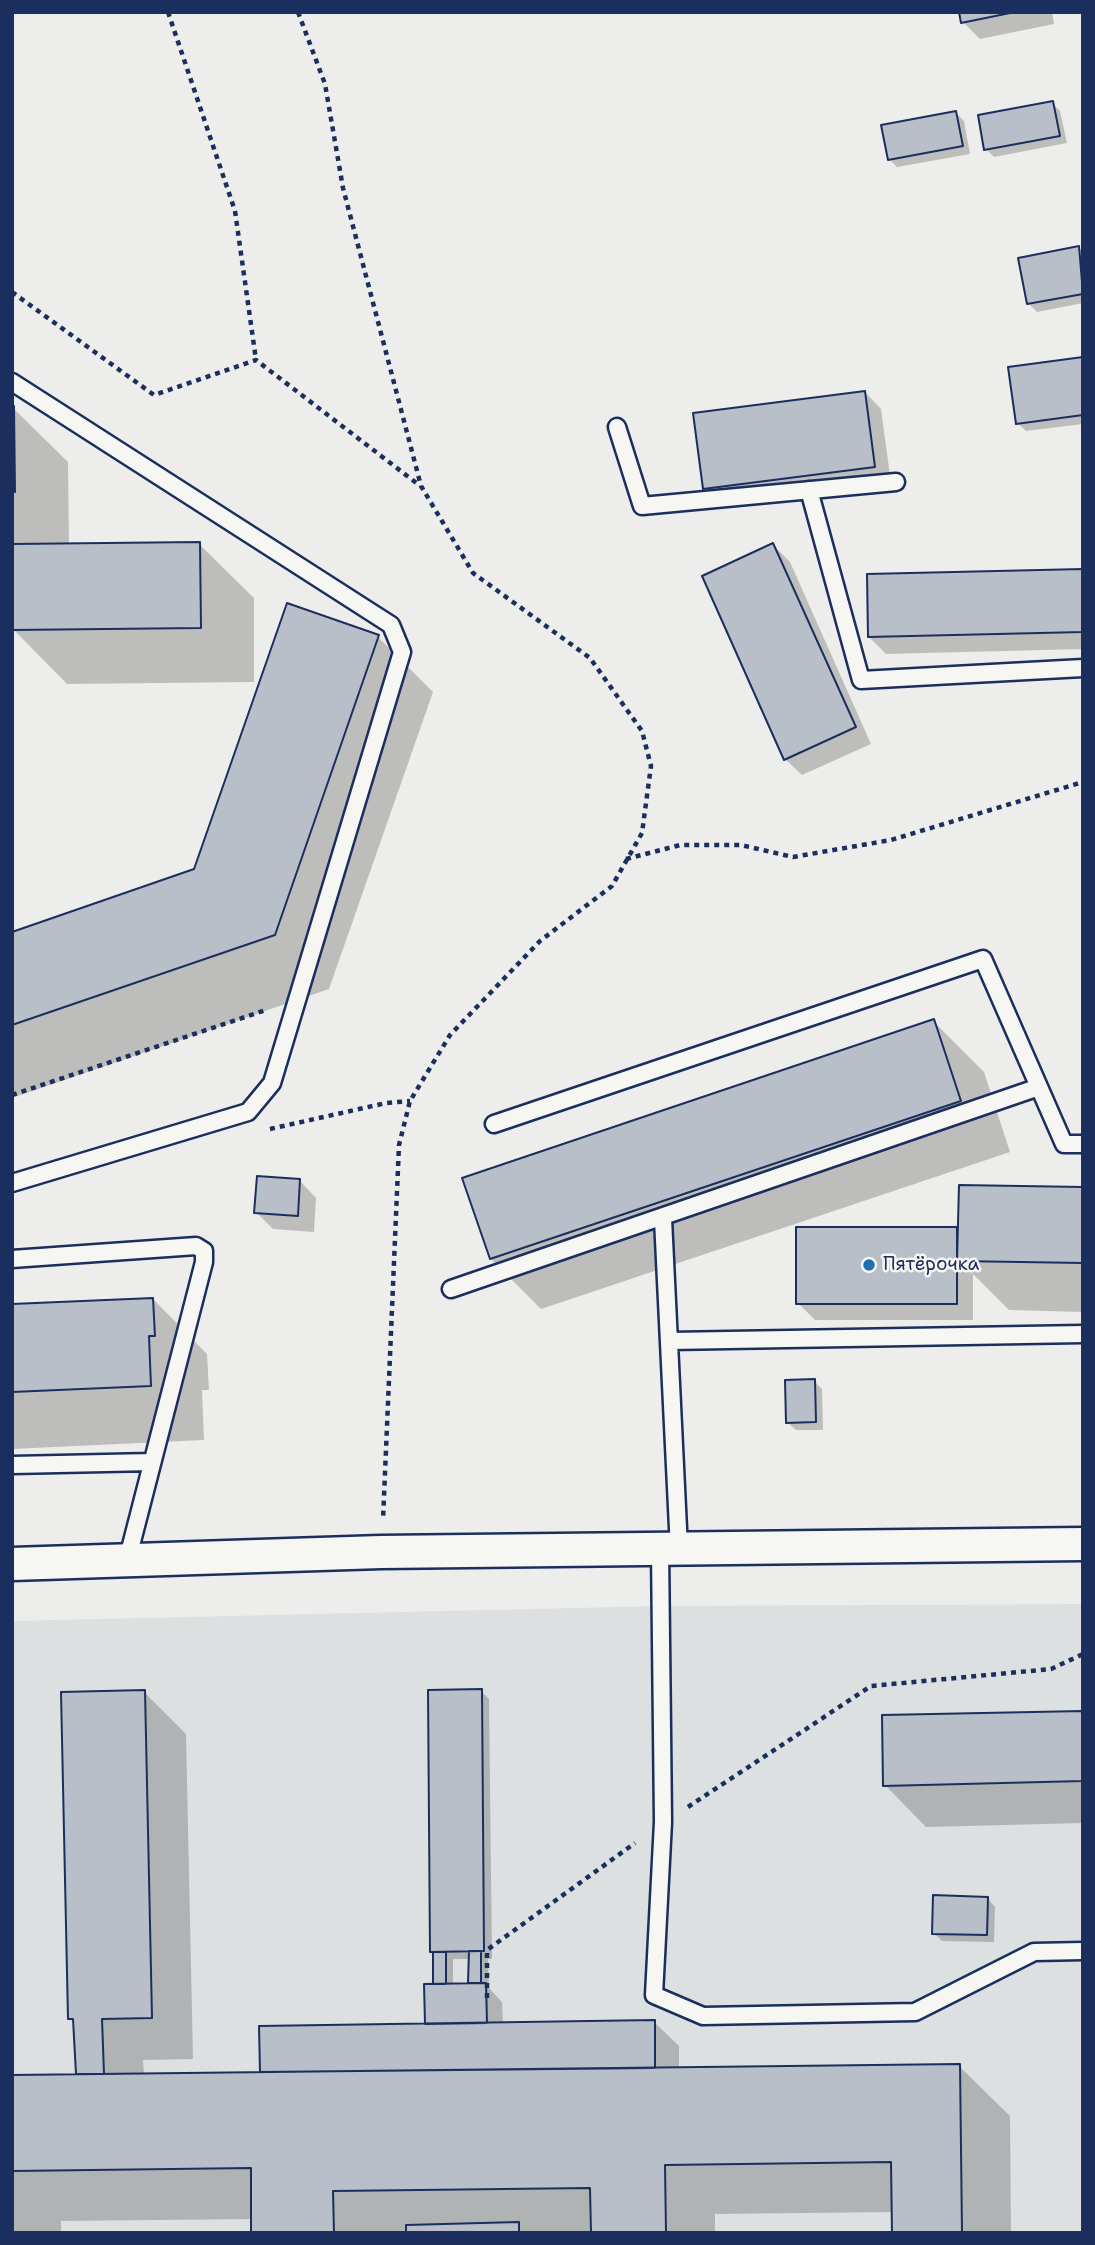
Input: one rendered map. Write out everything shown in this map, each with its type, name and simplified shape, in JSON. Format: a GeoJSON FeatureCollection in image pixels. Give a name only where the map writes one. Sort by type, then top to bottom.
{"type":"FeatureCollection","features":[{"type":"Feature","properties":{"kind":"street"},"geometry":{"type":"LineString","coordinates":[[12,1564],[381,1552],[1083,1544]]}},
{"type":"Feature","properties":{"kind":"lane"},"geometry":{"type":"LineString","coordinates":[[12,382],[391,625],[402,652],[272,1083],[248,1112],[12,1182]]}},
{"type":"Feature","properties":{"kind":"lane"},"geometry":{"type":"LineString","coordinates":[[617,427],[642,506],[896,482]]}},
{"type":"Feature","properties":{"kind":"lane"},"geometry":{"type":"LineString","coordinates":[[809,490],[861,680],[1083,668]]}},
{"type":"Feature","properties":{"kind":"lane"},"geometry":{"type":"LineString","coordinates":[[494,1124],[983,959],[1064,1144],[1083,1144]]}},
{"type":"Feature","properties":{"kind":"lane"},"geometry":{"type":"LineString","coordinates":[[451,1289],[663,1219],[1040,1087]]}},
{"type":"Feature","properties":{"kind":"lane"},"geometry":{"type":"LineString","coordinates":[[663,1219],[670,1341],[670,1549],[663,1822],[654,1995],[704,2016],[915,2012],[1034,1952],[1083,1951]]}},
{"type":"Feature","properties":{"kind":"lane"},"geometry":{"type":"LineString","coordinates":[[12,1259],[196,1247],[204,1251],[204,1262],[127,1561]]}},
{"type":"Feature","properties":{"kind":"lane"},"geometry":{"type":"LineString","coordinates":[[670,1341],[1083,1334]]}},
{"type":"Feature","properties":{"kind":"lane"},"geometry":{"type":"LineString","coordinates":[[12,1465],[152,1462]]}},
{"type":"Feature","properties":{"kind":"path"},"geometry":{"type":"LineString","coordinates":[[168,12],[235,211],[256,360],[421,486]]}},
{"type":"Feature","properties":{"kind":"path"},"geometry":{"type":"LineString","coordinates":[[298,12],[325,83],[343,188],[421,486],[473,573],[590,658],[642,731],[651,766],[642,832],[612,886],[540,940],[450,1035],[410,1101],[399,1145],[381,1552]]}},
{"type":"Feature","properties":{"kind":"path"},"geometry":{"type":"LineString","coordinates":[[12,292],[154,395],[256,360]]}},
{"type":"Feature","properties":{"kind":"path"},"geometry":{"type":"LineString","coordinates":[[626,859],[680,845],[741,845],[793,857],[891,840],[1083,782]]}},
{"type":"Feature","properties":{"kind":"path"},"geometry":{"type":"LineString","coordinates":[[12,1095],[297,1000]]}},
{"type":"Feature","properties":{"kind":"path"},"geometry":{"type":"LineString","coordinates":[[217,1120],[243,1134],[250,1134],[386,1103],[410,1101]]}},
{"type":"Feature","properties":{"kind":"path"},"geometry":{"type":"LineString","coordinates":[[486,1998],[487,1950],[663,1822],[871,1686],[1051,1669],[1083,1654]]}},
{"type":"Feature","properties":{"kind":"shaded area"},"geometry":{"type":"Polygon","coordinates":[[[1083,1604],[1083,2233],[12,2233],[12,1621],[660,1606],[1083,1604]]]}},
{"type":"Feature","properties":{"kind":"building"},"geometry":{"type":"Polygon","coordinates":[[[959,12],[1015,12],[961,23],[959,12]]]}},
{"type":"Feature","properties":{"kind":"building"},"geometry":{"type":"Polygon","coordinates":[[[1053,101],[1060,136],[984,150],[978,115],[1053,101]]]}},
{"type":"Feature","properties":{"kind":"building"},"geometry":{"type":"Polygon","coordinates":[[[956,111],[963,146],[888,160],[881,125],[956,111]]]}},
{"type":"Feature","properties":{"kind":"building"},"geometry":{"type":"Polygon","coordinates":[[[1079,246],[1083,294],[1027,304],[1018,258],[1079,246]]]}},
{"type":"Feature","properties":{"kind":"building"},"geometry":{"type":"Polygon","coordinates":[[[1083,357],[1083,415],[1016,424],[1008,367],[1083,357]]]}},
{"type":"Feature","properties":{"kind":"building"},"geometry":{"type":"Polygon","coordinates":[[[865,391],[875,467],[703,489],[693,413],[865,391]]]}},
{"type":"Feature","properties":{"kind":"building"},"geometry":{"type":"Polygon","coordinates":[[[14,406],[15,492],[12,492],[14,406]]]}},
{"type":"Feature","properties":{"kind":"building"},"geometry":{"type":"Polygon","coordinates":[[[200,542],[201,628],[12,630],[12,544],[200,542]]]}},
{"type":"Feature","properties":{"kind":"building"},"geometry":{"type":"Polygon","coordinates":[[[773,543],[856,727],[784,760],[702,576],[773,543]]]}},
{"type":"Feature","properties":{"kind":"building"},"geometry":{"type":"Polygon","coordinates":[[[1083,569],[1083,632],[868,637],[867,574],[1083,569]]]}},
{"type":"Feature","properties":{"kind":"building"},"geometry":{"type":"Polygon","coordinates":[[[287,603],[379,635],[275,935],[12,1025],[12,932],[194,869],[287,603]]]}},
{"type":"Feature","properties":{"kind":"building"},"geometry":{"type":"Polygon","coordinates":[[[934,1019],[961,1101],[490,1259],[462,1178],[934,1019]]]}},
{"type":"Feature","properties":{"kind":"building"},"geometry":{"type":"Polygon","coordinates":[[[257,1176],[300,1179],[298,1216],[254,1213],[257,1176]]]}},
{"type":"Feature","properties":{"kind":"building"},"geometry":{"type":"Polygon","coordinates":[[[959,1185],[1083,1187],[1083,1263],[957,1261],[959,1185]]]}},
{"type":"Feature","properties":{"kind":"building"},"geometry":{"type":"Polygon","coordinates":[[[796,1227],[957,1227],[957,1304],[796,1304],[796,1227]]]}},
{"type":"Feature","properties":{"kind":"building"},"geometry":{"type":"Polygon","coordinates":[[[153,1298],[155,1336],[149,1336],[151,1386],[12,1392],[12,1304],[153,1298]]]}},
{"type":"Feature","properties":{"kind":"building"},"geometry":{"type":"Polygon","coordinates":[[[815,1379],[816,1422],[786,1423],[785,1380],[815,1379]]]}},
{"type":"Feature","properties":{"kind":"building"},"geometry":{"type":"Polygon","coordinates":[[[482,1689],[484,1951],[430,1952],[428,1690],[482,1689]]]}},
{"type":"Feature","properties":{"kind":"building"},"geometry":{"type":"Polygon","coordinates":[[[145,1690],[152,2018],[102,2019],[104,2074],[76,2074],[73,2019],[68,2019],[61,1692],[145,1690]]]}},
{"type":"Feature","properties":{"kind":"building"},"geometry":{"type":"Polygon","coordinates":[[[1083,1711],[1083,1781],[883,1786],[882,1715],[1083,1711]]]}},
{"type":"Feature","properties":{"kind":"building"},"geometry":{"type":"Polygon","coordinates":[[[933,1895],[988,1897],[987,1935],[932,1934],[933,1895]]]}},
{"type":"Feature","properties":{"kind":"building"},"geometry":{"type":"Polygon","coordinates":[[[469,1951],[481,1951],[481,1983],[468,1983],[469,1951]]]}},
{"type":"Feature","properties":{"kind":"building"},"geometry":{"type":"Polygon","coordinates":[[[433,1952],[446,1952],[446,1984],[433,1984],[433,1952]]]}},
{"type":"Feature","properties":{"kind":"building"},"geometry":{"type":"Polygon","coordinates":[[[486,1983],[487,2023],[425,2024],[424,1984],[486,1983]]]}},
{"type":"Feature","properties":{"kind":"building"},"geometry":{"type":"Polygon","coordinates":[[[655,2020],[655,2068],[260,2072],[259,2026],[655,2020]]]}},
{"type":"Feature","properties":{"kind":"building"},"geometry":{"type":"Polygon","coordinates":[[[960,2064],[962,2233],[892,2233],[891,2162],[665,2165],[666,2233],[591,2233],[590,2188],[333,2191],[334,2233],[251,2233],[251,2168],[12,2171],[12,2075],[960,2064]]]}},
{"type":"Feature","properties":{"kind":"building"},"geometry":{"type":"Polygon","coordinates":[[[519,2222],[519,2233],[406,2233],[406,2225],[519,2222]]]}},
{"type":"Feature","properties":{"kind":"place","name":"Пятёрочка"},"geometry":{"type":"Point","coordinates":[869,1265]}}]}
